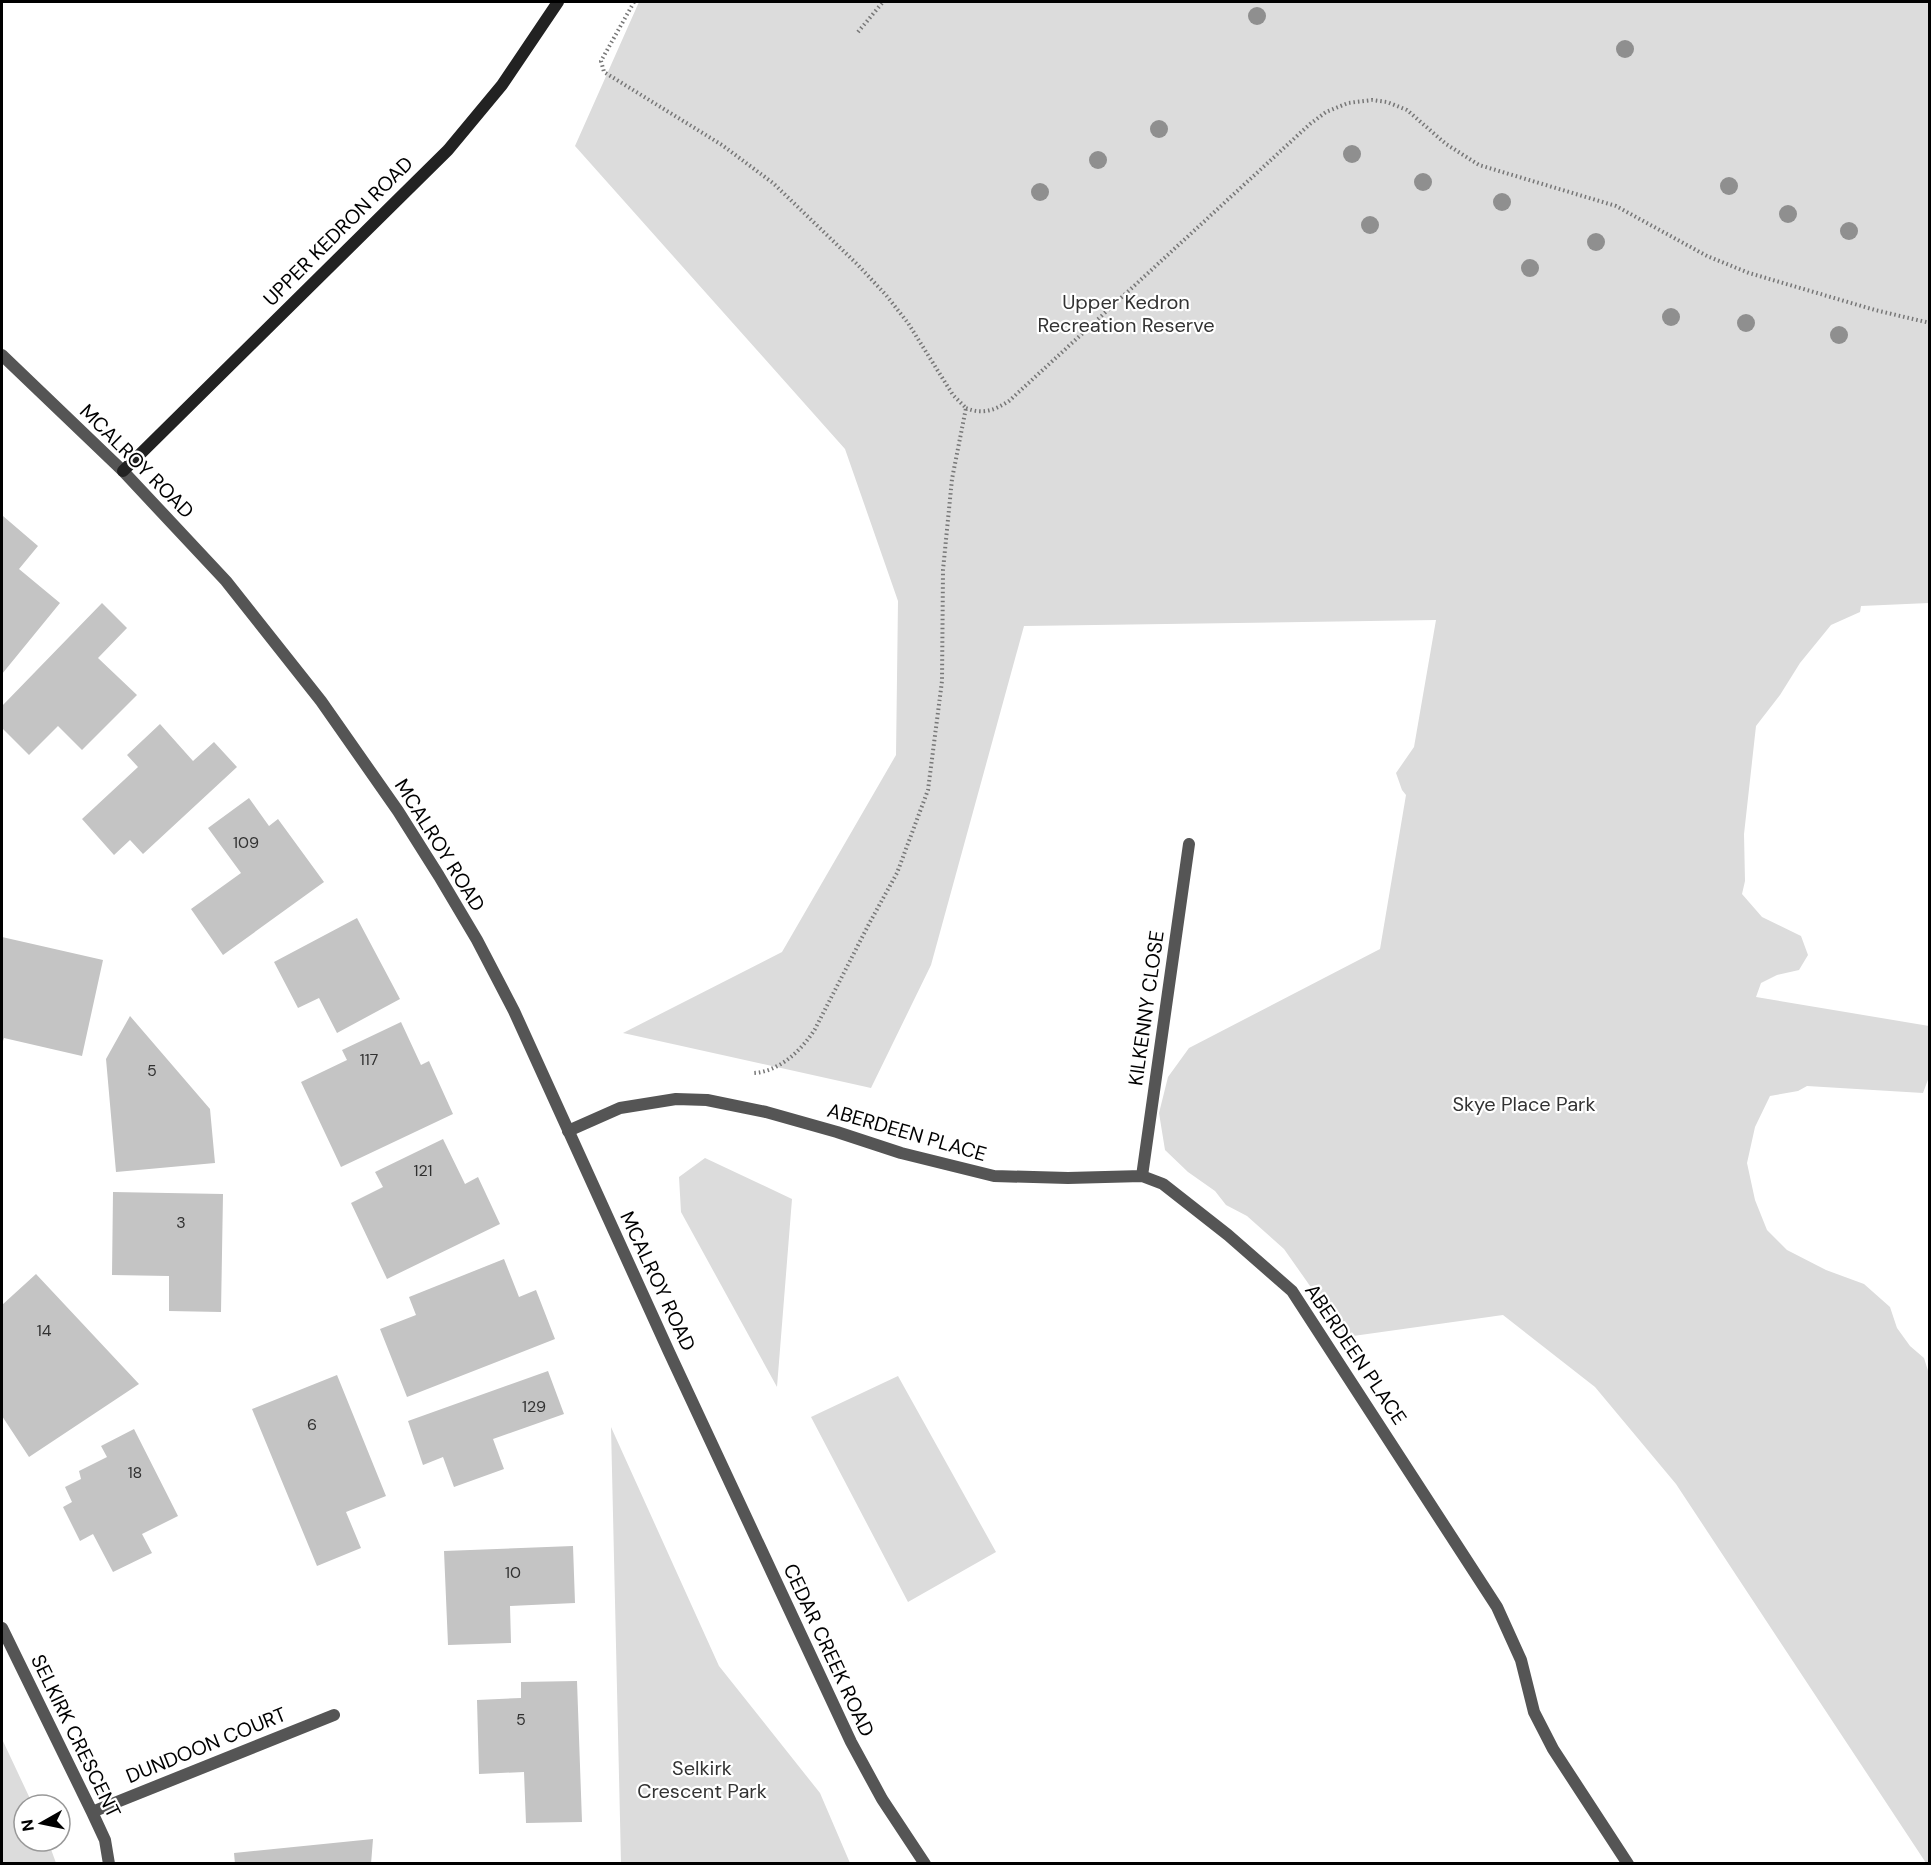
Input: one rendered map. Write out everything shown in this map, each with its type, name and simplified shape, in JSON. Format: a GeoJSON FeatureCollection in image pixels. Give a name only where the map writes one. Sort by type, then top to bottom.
{"type":"FeatureCollection","features":[{"type":"Feature","properties":{"kind":"main road","name":"UPPER KEDRON ROAD"},"geometry":{"type":"LineString","coordinates":[[123,471],[448,150],[502,84],[558,2]]}},
{"type":"Feature","properties":{"kind":"street","name":"MCALROY ROAD"},"geometry":{"type":"LineString","coordinates":[[2,355],[123,471],[226,581],[321,701],[398,811],[477,940],[514,1011],[713,1445]]}},
{"type":"Feature","properties":{"kind":"street","name":"KILKENNY CLOSE"},"geometry":{"type":"LineString","coordinates":[[1142,1176],[1189,844]]}},
{"type":"Feature","properties":{"kind":"street","name":"ABERDEEN PLACE"},"geometry":{"type":"LineString","coordinates":[[568,1131],[620,1108],[676,1099],[707,1100],[766,1112],[901,1153],[993,1176],[1068,1178],[1142,1176],[1163,1184],[1228,1235],[1292,1291],[1497,1607],[1521,1660],[1534,1712],[1549,1740],[1628,1863]]}},
{"type":"Feature","properties":{"kind":"street","name":"CEDAR CREEK ROAD"},"geometry":{"type":"LineString","coordinates":[[713,1445],[851,1742],[882,1799],[925,1863]]}},
{"type":"Feature","properties":{"kind":"street","name":"SELKIRK CRESCENT"},"geometry":{"type":"LineString","coordinates":[[2,1628],[93,1812],[105,1840],[109,1863]]}},
{"type":"Feature","properties":{"kind":"street","name":"DUNDOON COURT"},"geometry":{"type":"LineString","coordinates":[[93,1812],[334,1715]]}},
{"type":"Feature","properties":{"kind":"path"},"geometry":{"type":"LineString","coordinates":[[634,2],[601,61],[604,72],[722,145],[773,183],[865,271],[908,323],[953,395],[966,408],[977,411],[988,411],[1009,401],[1311,124],[1333,108],[1355,101],[1387,102],[1401,107],[1454,151],[1479,165],[1616,206],[1723,264],[1860,306],[1929,323]]}},
{"type":"Feature","properties":{"kind":"path"},"geometry":{"type":"LineString","coordinates":[[858,32],[883,2]]}},
{"type":"Feature","properties":{"kind":"path"},"geometry":{"type":"LineString","coordinates":[[753,1072],[764,1071],[795,1054],[806,1044],[816,1029],[897,873],[928,790],[943,669],[943,570],[952,479],[966,408]]}},
{"type":"Feature","properties":{"kind":"green space","name":"Upper Kedron Recreation Reserve"},"geometry":{"type":"Polygon","coordinates":[[[639,2],[1929,2],[1929,603],[1861,606],[1860,612],[1831,625],[1800,663],[1780,695],[1756,726],[1744,834],[1745,881],[1742,894],[1762,917],[1801,936],[1808,955],[1799,970],[1777,975],[1761,983],[1756,997],[1929,1026],[1929,1077],[1923,1093],[1807,1086],[1798,1091],[1770,1096],[1755,1127],[1747,1163],[1755,1200],[1767,1230],[1787,1250],[1826,1270],[1864,1284],[1890,1307],[1897,1328],[1910,1346],[1924,1358],[1929,1374],[1929,1863],[1926,1863],[1676,1484],[1595,1387],[1503,1315],[1346,1337],[1284,1249],[1247,1216],[1226,1205],[1215,1191],[1188,1172],[1165,1150],[1159,1113],[1168,1077],[1189,1048],[1380,949],[1406,795],[1396,773],[1414,747],[1436,620],[1024,626],[931,965],[871,1088],[623,1033],[782,952],[896,755],[898,601],[845,449],[575,146],[639,2]]]}},
{"type":"Feature","properties":{"kind":"green space"},"geometry":{"type":"Polygon","coordinates":[[[705,1158],[792,1199],[777,1387],[681,1212],[679,1177],[705,1158]]]}},
{"type":"Feature","properties":{"kind":"green space"},"geometry":{"type":"Polygon","coordinates":[[[898,1376],[996,1552],[908,1602],[811,1417],[898,1376]]]}},
{"type":"Feature","properties":{"kind":"green space","name":"Selkirk Crescent Park"},"geometry":{"type":"Polygon","coordinates":[[[611,1427],[719,1666],[820,1793],[850,1863],[621,1863],[611,1427]]]}},
{"type":"Feature","properties":{"kind":"green space"},"geometry":{"type":"Polygon","coordinates":[[[2,1739],[27,1793],[12,1793],[12,1853],[52,1853],[56,1863],[2,1863],[2,1739]]]}},
{"type":"Feature","properties":{"kind":"building"},"geometry":{"type":"Polygon","coordinates":[[[3,516],[38,546],[19,569],[60,603],[2,674],[3,516]]]}},
{"type":"Feature","properties":{"kind":"building"},"geometry":{"type":"Polygon","coordinates":[[[102,603],[127,628],[98,658],[137,695],[82,750],[58,726],[29,755],[2,728],[2,706],[102,603]]]}},
{"type":"Feature","properties":{"kind":"building"},"geometry":{"type":"Polygon","coordinates":[[[160,724],[193,761],[214,742],[237,767],[143,854],[130,840],[114,855],[82,819],[138,767],[127,755],[160,724]]]}},
{"type":"Feature","properties":{"kind":"building"},"geometry":{"type":"Polygon","coordinates":[[[249,798],[269,826],[278,819],[324,882],[223,955],[191,909],[241,873],[208,828],[249,798]]]}},
{"type":"Feature","properties":{"kind":"building"},"geometry":{"type":"Polygon","coordinates":[[[357,918],[400,999],[337,1033],[319,998],[298,1008],[274,962],[357,918]]]}},
{"type":"Feature","properties":{"kind":"building"},"geometry":{"type":"Polygon","coordinates":[[[2,937],[103,960],[82,1056],[4,1038],[2,1044],[2,937]]]}},
{"type":"Feature","properties":{"kind":"building"},"geometry":{"type":"Polygon","coordinates":[[[130,1016],[210,1109],[215,1163],[116,1172],[106,1059],[130,1016]]]}},
{"type":"Feature","properties":{"kind":"building"},"geometry":{"type":"Polygon","coordinates":[[[401,1022],[421,1065],[429,1061],[453,1114],[341,1167],[301,1082],[347,1060],[342,1050],[401,1022]]]}},
{"type":"Feature","properties":{"kind":"building"},"geometry":{"type":"Polygon","coordinates":[[[443,1139],[465,1184],[478,1177],[500,1224],[387,1279],[351,1203],[383,1187],[375,1172],[443,1139]]]}},
{"type":"Feature","properties":{"kind":"building"},"geometry":{"type":"Polygon","coordinates":[[[113,1192],[223,1194],[221,1312],[169,1311],[169,1276],[112,1275],[113,1192]]]}},
{"type":"Feature","properties":{"kind":"building"},"geometry":{"type":"Polygon","coordinates":[[[504,1259],[519,1297],[536,1290],[555,1339],[407,1397],[380,1329],[416,1315],[409,1297],[504,1259]]]}},
{"type":"Feature","properties":{"kind":"building"},"geometry":{"type":"Polygon","coordinates":[[[36,1274],[139,1384],[29,1457],[2,1416],[2,1305],[36,1274]]]}},
{"type":"Feature","properties":{"kind":"building"},"geometry":{"type":"Polygon","coordinates":[[[548,1371],[564,1414],[493,1439],[504,1469],[454,1487],[443,1457],[423,1465],[408,1421],[548,1371]]]}},
{"type":"Feature","properties":{"kind":"building"},"geometry":{"type":"Polygon","coordinates":[[[337,1375],[386,1496],[346,1512],[361,1548],[317,1566],[252,1409],[337,1375]]]}},
{"type":"Feature","properties":{"kind":"building"},"geometry":{"type":"Polygon","coordinates":[[[134,1429],[178,1516],[142,1534],[152,1553],[113,1572],[93,1534],[80,1541],[63,1507],[72,1502],[65,1487],[81,1479],[79,1471],[107,1457],[101,1446],[134,1429]]]}},
{"type":"Feature","properties":{"kind":"building"},"geometry":{"type":"Polygon","coordinates":[[[573,1546],[575,1603],[510,1606],[511,1643],[448,1645],[444,1551],[573,1546]]]}},
{"type":"Feature","properties":{"kind":"building"},"geometry":{"type":"Polygon","coordinates":[[[577,1681],[582,1822],[526,1823],[524,1772],[479,1774],[477,1700],[521,1698],[521,1682],[577,1681]]]}},
{"type":"Feature","properties":{"kind":"building"},"geometry":{"type":"Polygon","coordinates":[[[373,1839],[371,1864],[235,1864],[234,1853],[373,1839]]]}},
{"type":"Feature","properties":{"kind":"park label","name":"Skye Place Park"},"geometry":{"type":"Point","coordinates":[1524,1104]}}]}
